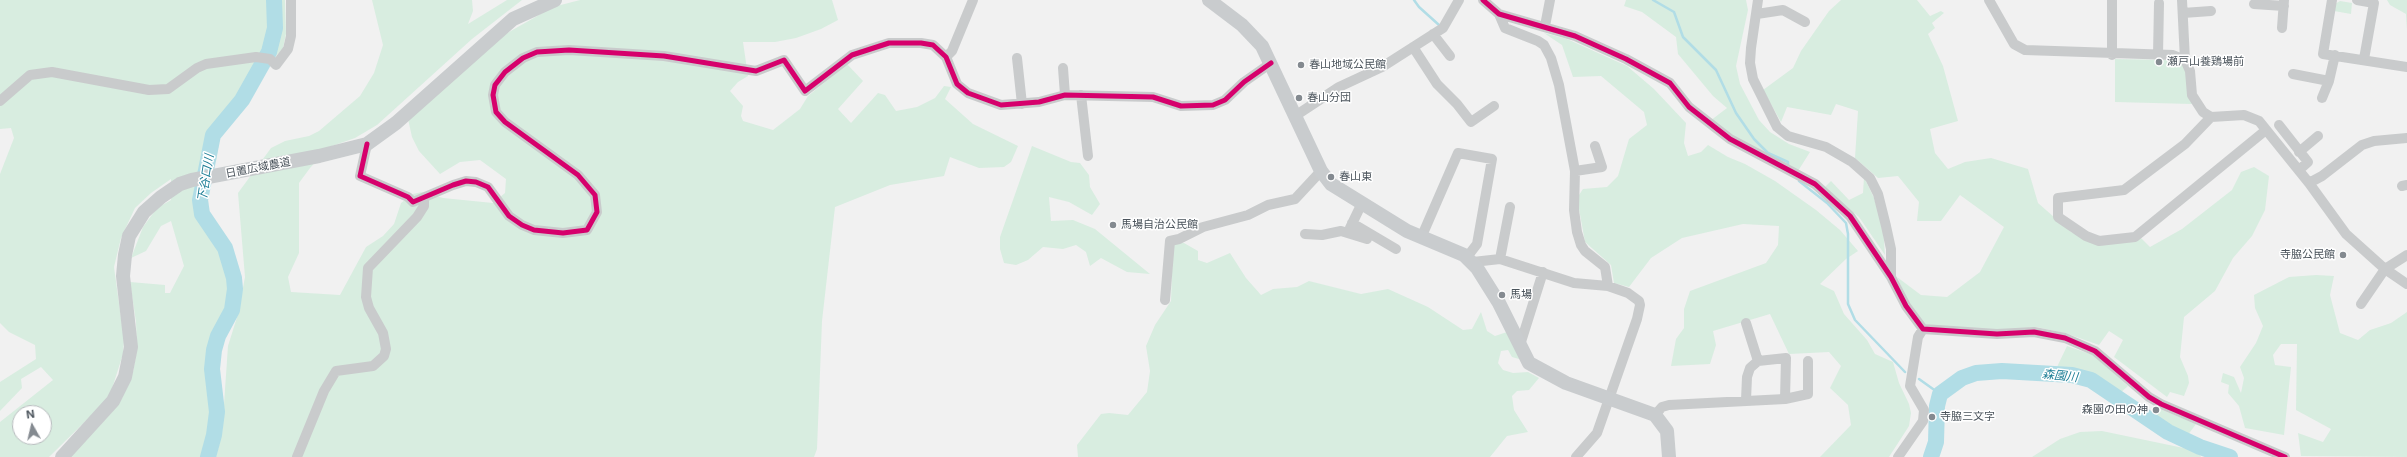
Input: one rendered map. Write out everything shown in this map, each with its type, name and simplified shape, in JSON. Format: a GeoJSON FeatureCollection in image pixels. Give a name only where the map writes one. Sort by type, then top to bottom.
{"type":"FeatureCollection","features":[{"type":"Feature","properties":{"kind":"street"},"geometry":{"type":"LineString","coordinates":[[0,101],[30,75],[52,72],[149,90],[168,89],[176,86],[197,68],[206,64],[256,57],[270,59],[276,65],[288,49],[291,36],[291,0]]}},
{"type":"Feature","properties":{"kind":"street","name":"日置広域農道"},"geometry":{"type":"LineString","coordinates":[[62,457],[113,401],[125,377],[131,348],[130,326],[123,276],[125,255],[135,224],[144,212],[161,196],[180,184],[192,180],[351,149],[367,144],[396,123],[513,19],[555,0]]}},
{"type":"Feature","properties":{"kind":"street"},"geometry":{"type":"LineString","coordinates":[[946,57],[952,51],[973,0]]}},
{"type":"Feature","properties":{"kind":"street"},"geometry":{"type":"LineString","coordinates":[[1208,0],[1228,14],[1256,38],[1271,63],[1321,171],[1338,189],[1421,238],[1456,250],[1470,260],[1499,303],[1524,354],[1534,367],[1566,383],[1655,415],[1667,432],[1669,457]]}},
{"type":"Feature","properties":{"kind":"street"},"geometry":{"type":"LineString","coordinates":[[1295,116],[1339,87],[1382,67],[1443,28],[1459,0]]}},
{"type":"Feature","properties":{"kind":"street"},"geometry":{"type":"LineString","coordinates":[[1483,0],[1499,14],[1512,20],[1545,26],[1575,36],[1621,57],[1670,83],[1689,107],[1730,139],[1815,184],[1850,216],[1891,277],[1906,306],[1923,329],[1998,334],[2034,332],[2065,338],[2095,351],[2149,397],[2285,457]]}},
{"type":"Feature","properties":{"kind":"street"},"geometry":{"type":"LineString","coordinates":[[1545,26],[1550,0]]}},
{"type":"Feature","properties":{"kind":"street"},"geometry":{"type":"LineString","coordinates":[[1758,0],[1750,63],[1753,79],[1776,127],[1788,136],[1826,147],[1852,162],[1870,178],[1878,194],[1891,249],[1891,277]]}},
{"type":"Feature","properties":{"kind":"street"},"geometry":{"type":"LineString","coordinates":[[1990,0],[2014,44],[2021,49],[2035,52],[2112,55],[2172,55],[2185,60]]}},
{"type":"Feature","properties":{"kind":"street"},"geometry":{"type":"LineString","coordinates":[[2112,0],[2112,55]]}},
{"type":"Feature","properties":{"kind":"street"},"geometry":{"type":"LineString","coordinates":[[2182,0],[2185,60],[2190,71],[2194,101],[2202,112],[2211,116],[2244,115],[2259,121],[2310,183],[2346,234],[2385,268],[2407,284]]}},
{"type":"Feature","properties":{"kind":"street"},"geometry":{"type":"LineString","coordinates":[[2332,0],[2323,54],[2364,59],[2407,68]]}},
{"type":"Feature","properties":{"kind":"street"},"geometry":{"type":"LineString","coordinates":[[2358,0],[2374,3],[2364,59]]}},
{"type":"Feature","properties":{"kind":"street"},"geometry":{"type":"LineString","coordinates":[[2158,55],[2159,3]]}},
{"type":"Feature","properties":{"kind":"street"},"geometry":{"type":"LineString","coordinates":[[2254,4],[2284,3],[2282,28]]}},
{"type":"Feature","properties":{"kind":"street"},"geometry":{"type":"LineString","coordinates":[[1757,14],[1783,10],[1805,22]]}},
{"type":"Feature","properties":{"kind":"street"},"geometry":{"type":"LineString","coordinates":[[2183,13],[2212,11]]}},
{"type":"Feature","properties":{"kind":"street"},"geometry":{"type":"LineString","coordinates":[[1499,14],[1505,28],[1538,41],[1544,45],[1551,58],[1559,85],[1575,171],[1574,210],[1579,238],[1585,251],[1605,267],[1608,286]]}},
{"type":"Feature","properties":{"kind":"street"},"geometry":{"type":"LineString","coordinates":[[1433,34],[1450,56]]}},
{"type":"Feature","properties":{"kind":"street"},"geometry":{"type":"LineString","coordinates":[[367,144],[360,176],[408,196],[413,202],[424,199],[453,185],[466,181],[476,182],[488,188],[509,216],[534,230],[563,233],[587,230],[597,212],[595,195],[578,176],[505,122],[496,112],[493,95],[495,85],[505,72],[523,58],[536,52],[569,50],[664,56],[756,71],[784,60],[805,91],[852,55],[889,43],[921,42],[933,45],[946,57],[957,84],[968,93],[1001,105],[1022,104],[1065,95],[1152,97],[1181,106],[1213,105],[1225,100],[1244,82],[1271,63]]}},
{"type":"Feature","properties":{"kind":"street"},"geometry":{"type":"LineString","coordinates":[[1413,47],[1437,84],[1457,104],[1471,122],[1494,106]]}},
{"type":"Feature","properties":{"kind":"street"},"geometry":{"type":"LineString","coordinates":[[2322,98],[2329,81],[2335,55]]}},
{"type":"Feature","properties":{"kind":"street"},"geometry":{"type":"LineString","coordinates":[[1017,58],[1022,104]]}},
{"type":"Feature","properties":{"kind":"street"},"geometry":{"type":"LineString","coordinates":[[1063,68],[1065,95]]}},
{"type":"Feature","properties":{"kind":"street"},"geometry":{"type":"LineString","coordinates":[[2294,74],[2329,81]]}},
{"type":"Feature","properties":{"kind":"street"},"geometry":{"type":"LineString","coordinates":[[1081,95],[1088,156]]}},
{"type":"Feature","properties":{"kind":"street"},"geometry":{"type":"LineString","coordinates":[[2211,116],[2184,144],[2124,190],[2058,198],[2058,217],[2086,236],[2099,241],[2135,237],[2266,130]]}},
{"type":"Feature","properties":{"kind":"street"},"geometry":{"type":"LineString","coordinates":[[2279,125],[2308,162],[2299,170]]}},
{"type":"Feature","properties":{"kind":"street"},"geometry":{"type":"LineString","coordinates":[[2300,152],[2318,136]]}},
{"type":"Feature","properties":{"kind":"street"},"geometry":{"type":"LineString","coordinates":[[2310,183],[2322,176],[2362,145],[2374,141],[2407,138]]}},
{"type":"Feature","properties":{"kind":"street"},"geometry":{"type":"LineString","coordinates":[[1575,171],[1602,167],[1595,146]]}},
{"type":"Feature","properties":{"kind":"street"},"geometry":{"type":"LineString","coordinates":[[1421,238],[1458,153],[1492,159],[1478,244],[1470,260]]}},
{"type":"Feature","properties":{"kind":"street"},"geometry":{"type":"LineString","coordinates":[[1165,300],[1170,241],[1179,239],[1203,227],[1248,215],[1268,205],[1295,200],[1321,171]]}},
{"type":"Feature","properties":{"kind":"street"},"geometry":{"type":"LineString","coordinates":[[297,457],[324,391],[336,372],[373,366],[384,356],[386,349],[383,333],[369,308],[366,297],[368,268],[417,217],[424,206],[424,199]]}},
{"type":"Feature","properties":{"kind":"street"},"geometry":{"type":"LineString","coordinates":[[1347,233],[1362,203]]}},
{"type":"Feature","properties":{"kind":"street"},"geometry":{"type":"LineString","coordinates":[[1500,260],[1510,207]]}},
{"type":"Feature","properties":{"kind":"street"},"geometry":{"type":"LineString","coordinates":[[1352,222],[1396,249]]}},
{"type":"Feature","properties":{"kind":"street"},"geometry":{"type":"LineString","coordinates":[[1305,234],[1322,235],[1341,231],[1367,239]]}},
{"type":"Feature","properties":{"kind":"street"},"geometry":{"type":"LineString","coordinates":[[2361,304],[2385,268],[2407,255]]}},
{"type":"Feature","properties":{"kind":"street"},"geometry":{"type":"LineString","coordinates":[[1470,260],[1500,260],[1543,272],[1574,283],[1608,286],[1636,297],[1640,305],[1611,398],[1597,433],[1576,457]]}},
{"type":"Feature","properties":{"kind":"street"},"geometry":{"type":"LineString","coordinates":[[1520,345],[1543,272]]}},
{"type":"Feature","properties":{"kind":"street"},"geometry":{"type":"LineString","coordinates":[[1746,323],[1758,361]]}},
{"type":"Feature","properties":{"kind":"street"},"geometry":{"type":"LineString","coordinates":[[1898,457],[1923,421],[1924,410],[1910,386],[1918,337],[1923,329]]}},
{"type":"Feature","properties":{"kind":"street"},"geometry":{"type":"LineString","coordinates":[[1746,400],[1747,377],[1750,368],[1758,361],[1786,358],[1785,398]]}},
{"type":"Feature","properties":{"kind":"street"},"geometry":{"type":"LineString","coordinates":[[1655,415],[1662,407],[1668,405],[1785,398],[1808,394],[1808,361]]}},
{"type":"Feature","properties":{"kind":"green space"},"geometry":{"type":"Polygon","coordinates":[[[0,0],[285,0],[286,34],[283,48],[265,69],[220,137],[216,161],[196,190],[198,214],[223,258],[230,293],[224,312],[211,334],[208,360],[210,423],[202,457],[69,457],[111,413],[122,398],[133,372],[137,350],[136,322],[130,282],[165,285],[165,293],[170,293],[184,266],[171,221],[161,226],[146,251],[131,258],[143,227],[157,208],[171,200],[171,179],[151,193],[135,208],[121,238],[114,267],[124,340],[123,354],[109,398],[49,457],[0,457],[0,422],[12,412],[12,445],[52,445],[52,405],[21,405],[53,380],[41,367],[21,379],[22,388],[0,411],[0,382],[36,359],[35,345],[9,332],[0,323],[0,174],[14,138],[11,128],[0,129],[0,0]]]}},
{"type":"Feature","properties":{"kind":"green space"},"geometry":{"type":"Polygon","coordinates":[[[372,0],[472,0],[473,11],[468,24],[507,0],[522,0],[472,39],[377,125],[355,138],[329,147],[310,168],[299,183],[299,253],[288,277],[291,292],[340,295],[366,247],[383,236],[394,224],[401,203],[413,194],[422,192],[443,198],[493,203],[505,193],[506,179],[480,160],[460,162],[440,174],[419,151],[412,137],[408,119],[495,40],[553,7],[580,0],[832,0],[838,20],[821,29],[796,38],[775,42],[743,42],[748,76],[738,82],[730,91],[743,106],[741,116],[743,121],[773,130],[800,109],[808,96],[847,64],[863,81],[838,109],[851,123],[878,93],[885,95],[896,111],[917,107],[935,98],[944,86],[951,87],[945,99],[973,124],[1018,146],[1011,162],[1004,167],[979,168],[950,157],[944,176],[890,185],[835,207],[822,321],[817,449],[814,457],[216,457],[222,433],[228,346],[238,314],[245,277],[238,193],[271,148],[285,141],[309,136],[319,131],[360,96],[374,73],[383,45],[372,0]]]}},
{"type":"Feature","properties":{"kind":"green space"},"geometry":{"type":"Polygon","coordinates":[[[1626,0],[1746,0],[1748,10],[1736,66],[1740,84],[1759,120],[1770,132],[1789,144],[1810,152],[1798,171],[1706,124],[1727,108],[1713,96],[1678,54],[1676,37],[1642,12],[1624,6],[1626,0]]]}},
{"type":"Feature","properties":{"kind":"green space"},"geometry":{"type":"Polygon","coordinates":[[[1841,0],[1917,0],[1930,16],[1941,11],[1944,13],[1932,23],[1935,28],[1928,34],[1943,66],[1958,121],[1930,129],[1935,153],[1948,169],[1965,162],[1991,158],[2028,169],[2038,203],[2071,232],[2097,244],[2141,238],[2150,247],[2182,229],[2232,190],[2241,172],[2254,167],[2269,176],[2265,210],[2252,236],[2233,258],[2215,291],[2184,317],[2180,357],[2188,376],[2189,383],[2184,396],[2170,392],[2167,397],[2114,357],[2123,340],[2109,331],[2099,345],[2065,333],[2036,327],[1987,333],[1925,324],[1910,306],[1897,277],[1921,295],[1947,297],[1980,272],[2004,227],[1960,195],[1941,221],[1917,221],[1919,202],[1898,176],[1878,178],[1855,158],[1858,111],[1836,104],[1831,115],[1787,107],[1781,122],[1763,90],[1793,68],[1801,51],[1829,11],[1841,0]]]}},
{"type":"Feature","properties":{"kind":"green space"},"geometry":{"type":"Polygon","coordinates":[[[2387,0],[2407,0],[2407,30],[2406,14],[2390,5],[2387,0]]]}},
{"type":"Feature","properties":{"kind":"green space"},"geometry":{"type":"Polygon","coordinates":[[[2340,1],[2352,3],[2351,14],[2334,11],[2335,4],[2340,1]]]}},
{"type":"Feature","properties":{"kind":"green space"},"geometry":{"type":"Polygon","coordinates":[[[1544,33],[1567,39],[1627,66],[1654,89],[1686,123],[1684,143],[1688,156],[1701,152],[1708,145],[1728,157],[1745,164],[1775,181],[1816,210],[1840,230],[1858,251],[1846,259],[1820,284],[1834,291],[1844,314],[1867,340],[1875,354],[1893,362],[1899,383],[1909,404],[1911,413],[1909,426],[1889,457],[1820,457],[1851,425],[1848,405],[1830,388],[1841,366],[1829,352],[1789,354],[1770,314],[1713,331],[1716,345],[1710,364],[1671,366],[1676,339],[1684,328],[1684,309],[1690,291],[1766,263],[1778,245],[1779,226],[1743,224],[1682,238],[1651,258],[1629,287],[1614,283],[1611,265],[1585,242],[1577,198],[1583,189],[1607,187],[1618,176],[1629,139],[1647,125],[1644,112],[1601,76],[1573,77],[1562,45],[1544,33]]]}},
{"type":"Feature","properties":{"kind":"green space"},"geometry":{"type":"Polygon","coordinates":[[[2115,59],[2172,60],[2186,65],[2192,104],[2115,102],[2115,59]]]}},
{"type":"Feature","properties":{"kind":"green space"},"geometry":{"type":"Polygon","coordinates":[[[1032,146],[1071,162],[1080,163],[1089,175],[1090,187],[1100,204],[1092,215],[1069,202],[1049,197],[1051,221],[1073,220],[1095,229],[1150,274],[1127,272],[1101,258],[1090,266],[1086,252],[1076,245],[1063,249],[1043,247],[1028,260],[1016,265],[1004,263],[1000,249],[1000,237],[1032,146]]]}},
{"type":"Feature","properties":{"kind":"green space"},"geometry":{"type":"Polygon","coordinates":[[[1864,177],[1874,198],[1883,227],[1885,255],[1859,217],[1824,188],[1831,181],[1849,200],[1863,193],[1864,177]]]}},
{"type":"Feature","properties":{"kind":"green space"},"geometry":{"type":"Polygon","coordinates":[[[1173,243],[1184,243],[1198,251],[1198,260],[1207,263],[1230,253],[1246,278],[1261,295],[1273,289],[1297,287],[1309,281],[1361,294],[1388,289],[1428,307],[1463,330],[1472,329],[1481,312],[1487,331],[1495,336],[1507,332],[1520,355],[1519,359],[1512,357],[1508,350],[1501,351],[1498,363],[1503,370],[1513,373],[1528,372],[1539,378],[1529,390],[1517,391],[1512,396],[1514,410],[1528,432],[1507,436],[1490,457],[1078,457],[1077,445],[1101,414],[1109,413],[1128,415],[1147,392],[1150,371],[1146,346],[1155,325],[1171,301],[1173,243]]]}},
{"type":"Feature","properties":{"kind":"green space"},"geometry":{"type":"Polygon","coordinates":[[[2316,275],[2334,276],[2330,295],[2340,333],[2358,340],[2370,330],[2391,323],[2407,312],[2407,457],[2301,456],[2298,433],[2323,442],[2331,429],[2296,410],[2297,344],[2281,344],[2273,355],[2275,365],[2291,367],[2284,435],[2245,428],[2239,406],[2228,393],[2229,385],[2221,382],[2223,373],[2234,377],[2241,393],[2244,378],[2240,367],[2256,343],[2263,326],[2255,308],[2254,295],[2289,277],[2316,275]]]}},
{"type":"Feature","properties":{"kind":"green space"},"geometry":{"type":"Polygon","coordinates":[[[2067,346],[2093,355],[2128,386],[2119,394],[2086,373],[2057,367],[2067,346]]]}},
{"type":"Feature","properties":{"kind":"green space"},"geometry":{"type":"Polygon","coordinates":[[[2160,409],[2196,424],[2187,436],[2154,419],[2160,409]]]}},
{"type":"Feature","properties":{"kind":"green space"},"geometry":{"type":"Polygon","coordinates":[[[2102,431],[2198,451],[2201,457],[2032,457],[2060,439],[2080,432],[2102,431]]]}},
{"type":"Feature","properties":{"kind":"waterway","name":"下谷口川"},"geometry":{"type":"LineString","coordinates":[[208,457],[214,435],[217,412],[212,369],[214,350],[218,336],[232,310],[235,289],[234,278],[225,248],[202,214],[200,200],[213,135],[242,100],[269,52],[275,28],[274,0]]}},
{"type":"Feature","properties":{"kind":"waterway"},"geometry":{"type":"LineString","coordinates":[[1414,0],[1419,7],[1439,25]]}},
{"type":"Feature","properties":{"kind":"waterway"},"geometry":{"type":"LineString","coordinates":[[1653,0],[1674,12],[1683,37],[1716,70],[1736,113],[1754,139],[1768,153],[1788,162],[1788,166]]}},
{"type":"Feature","properties":{"kind":"waterway"},"geometry":{"type":"LineString","coordinates":[[1799,181],[1827,203],[1846,223],[1848,234],[1848,304],[1855,320],[1905,372]]}},
{"type":"Feature","properties":{"kind":"waterway","name":"森園川"},"geometry":{"type":"LineString","coordinates":[[1931,457],[1936,442],[1937,406],[1940,394],[1962,378],[1976,373],[2002,371],[2072,375],[2091,380],[2168,432],[2200,447],[2230,457]]}},
{"type":"Feature","properties":{"kind":"waterway"},"geometry":{"type":"LineString","coordinates":[[1919,379],[1940,394]]}},
{"type":"Feature","properties":{"kind":"cycle path"},"geometry":{"type":"LineString","coordinates":[[1483,0],[1499,14],[1575,36],[1626,59],[1670,83],[1689,107],[1730,139],[1815,184],[1850,216],[1891,277],[1906,306],[1923,329],[1997,334],[2034,332],[2065,338],[2095,351],[2149,397],[2161,404],[2285,457]]}},
{"type":"Feature","properties":{"kind":"cycle path"},"geometry":{"type":"LineString","coordinates":[[367,144],[360,176],[408,197],[413,202],[453,185],[466,181],[476,182],[488,187],[509,216],[522,225],[534,230],[563,233],[587,230],[597,212],[595,195],[578,175],[505,122],[496,112],[493,95],[495,85],[505,72],[523,58],[537,52],[569,50],[664,56],[756,71],[784,60],[805,91],[852,55],[889,43],[921,43],[933,45],[946,57],[957,84],[968,93],[1001,105],[1039,102],[1065,95],[1153,97],[1181,106],[1213,105],[1225,100],[1244,82],[1271,63]]}},
{"type":"Feature","properties":{"kind":"place","name":"瀬戸山養鶏場前"},"geometry":{"type":"Point","coordinates":[2159,62]}},
{"type":"Feature","properties":{"kind":"place","name":"春山地域公民館"},"geometry":{"type":"Point","coordinates":[1301,65]}},
{"type":"Feature","properties":{"kind":"place","name":"春山分団"},"geometry":{"type":"Point","coordinates":[1299,98]}},
{"type":"Feature","properties":{"kind":"place","name":"春山東"},"geometry":{"type":"Point","coordinates":[1331,177]}},
{"type":"Feature","properties":{"kind":"place","name":"馬場自治公民館"},"geometry":{"type":"Point","coordinates":[1113,225]}},
{"type":"Feature","properties":{"kind":"place","name":"寺脇公民館"},"geometry":{"type":"Point","coordinates":[2343,255]}},
{"type":"Feature","properties":{"kind":"place","name":"馬場"},"geometry":{"type":"Point","coordinates":[1502,295]}},
{"type":"Feature","properties":{"kind":"place","name":"森園の田の神"},"geometry":{"type":"Point","coordinates":[2156,410]}},
{"type":"Feature","properties":{"kind":"place","name":"寺脇三文字"},"geometry":{"type":"Point","coordinates":[1932,417]}}]}
